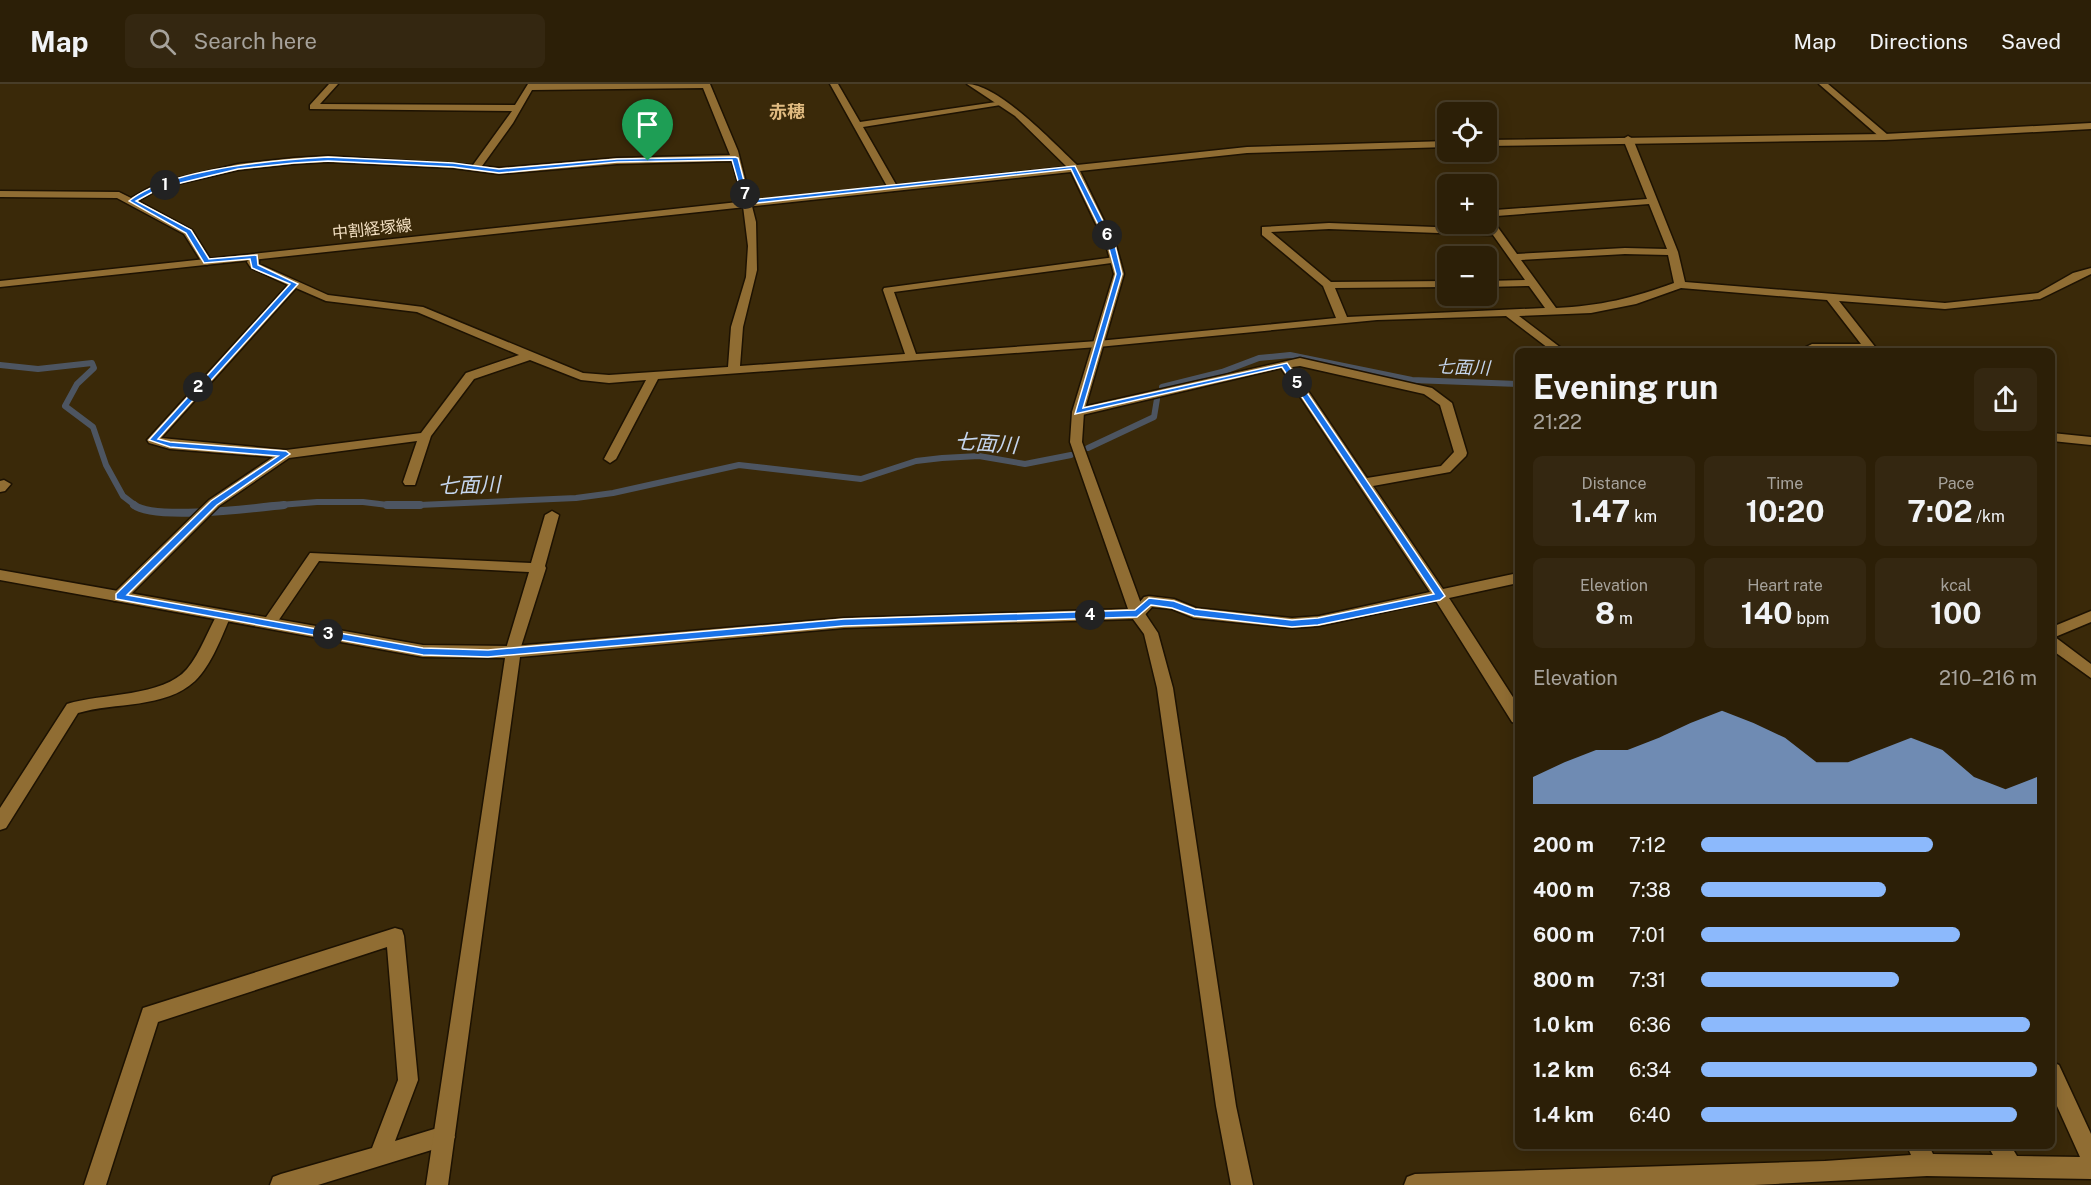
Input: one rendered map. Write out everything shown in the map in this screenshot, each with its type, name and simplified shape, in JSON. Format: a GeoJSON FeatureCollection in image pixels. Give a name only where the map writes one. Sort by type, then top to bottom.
{"type":"FeatureCollection","features":[{"type":"Feature","properties":{"kind":"street"},"geometry":{"type":"LineString","coordinates":[[334,84],[313,107],[519,108]]}},
{"type":"Feature","properties":{"kind":"street"},"geometry":{"type":"LineString","coordinates":[[834,84],[893,188]]}},
{"type":"Feature","properties":{"kind":"street"},"geometry":{"type":"LineString","coordinates":[[971,84],[1018,114],[1073,167],[1096,211],[1119,274],[1078,412],[1076,442],[1137,614],[1151,633],[1165,688],[1226,1106],[1242,1185]]}},
{"type":"Feature","properties":{"kind":"street"},"geometry":{"type":"LineString","coordinates":[[1823,84],[1885,136]]}},
{"type":"Feature","properties":{"kind":"street"},"geometry":{"type":"LineString","coordinates":[[476,167],[519,108],[532,86],[706,85],[727,132],[735,158],[747,202],[753,251],[752,272],[737,327],[734,369]]}},
{"type":"Feature","properties":{"kind":"street"},"geometry":{"type":"LineString","coordinates":[[858,125],[1004,104]]}},
{"type":"Feature","properties":{"kind":"street"},"geometry":{"type":"LineString","coordinates":[[1497,143],[1885,136],[2091,126]]}},
{"type":"Feature","properties":{"kind":"street"},"geometry":{"type":"LineString","coordinates":[[1628,139],[1673,252],[1680,285]]}},
{"type":"Feature","properties":{"kind":"street","name":"中割経塚線"},"geometry":{"type":"LineString","coordinates":[[0,284],[1247,150],[1437,144]]}},
{"type":"Feature","properties":{"kind":"street"},"geometry":{"type":"LineString","coordinates":[[132,201],[158,186],[238,167],[270,163],[328,159],[476,167],[499,171],[617,161],[735,158]]}},
{"type":"Feature","properties":{"kind":"street"},"geometry":{"type":"LineString","coordinates":[[0,194],[119,195],[188,232],[207,261]]}},
{"type":"Feature","properties":{"kind":"street"},"geometry":{"type":"LineString","coordinates":[[1497,213],[1653,201]]}},
{"type":"Feature","properties":{"kind":"street"},"geometry":{"type":"LineString","coordinates":[[1343,320],[1328,285],[1266,233],[1266,229],[1329,226],[1437,230]]}},
{"type":"Feature","properties":{"kind":"street"},"geometry":{"type":"LineString","coordinates":[[1496,234],[1553,312]]}},
{"type":"Feature","properties":{"kind":"street"},"geometry":{"type":"LineString","coordinates":[[1513,256],[1625,251],[1673,252]]}},
{"type":"Feature","properties":{"kind":"street"},"geometry":{"type":"LineString","coordinates":[[255,257],[252,262],[255,266],[326,298],[419,309],[581,376],[609,379],[1098,344],[1407,315],[1592,310],[1632,302],[1680,285],[1946,306],[1968,305],[2040,296],[2051,292],[2068,279],[2091,271]]}},
{"type":"Feature","properties":{"kind":"street"},"geometry":{"type":"LineString","coordinates":[[911,356],[888,290],[1115,260]]}},
{"type":"Feature","properties":{"kind":"street"},"geometry":{"type":"LineString","coordinates":[[1497,284],[1532,283]]}},
{"type":"Feature","properties":{"kind":"street"},"geometry":{"type":"LineString","coordinates":[[294,284],[153,440],[170,445],[286,454],[425,436]]}},
{"type":"Feature","properties":{"kind":"street"},"geometry":{"type":"LineString","coordinates":[[1328,285],[1437,284]]}},
{"type":"Feature","properties":{"kind":"street"},"geometry":{"type":"LineString","coordinates":[[1829,295],[1870,348]]}},
{"type":"Feature","properties":{"kind":"street"},"geometry":{"type":"LineString","coordinates":[[1510,314],[1555,348]]}},
{"type":"Feature","properties":{"kind":"street"},"geometry":{"type":"LineString","coordinates":[[1813,348],[1870,348]]}},
{"type":"Feature","properties":{"kind":"street"},"geometry":{"type":"LineString","coordinates":[[410,482],[425,436],[470,376],[529,356]]}},
{"type":"Feature","properties":{"kind":"street"},"geometry":{"type":"LineString","coordinates":[[1078,412],[1300,362],[1428,391],[1446,403],[1461,453],[1445,469],[1364,483]]}},
{"type":"Feature","properties":{"kind":"street"},"geometry":{"type":"LineString","coordinates":[[1284,364],[1440,596],[1515,713]]}},
{"type":"Feature","properties":{"kind":"street"},"geometry":{"type":"LineString","coordinates":[[610,459],[654,376]]}},
{"type":"Feature","properties":{"kind":"street"},"geometry":{"type":"LineString","coordinates":[[2055,437],[2091,441]]}},
{"type":"Feature","properties":{"kind":"street"},"geometry":{"type":"LineString","coordinates":[[120,597],[214,503],[286,454]]}},
{"type":"Feature","properties":{"kind":"street"},"geometry":{"type":"LineString","coordinates":[[437,1185],[513,652],[539,568],[552,514]]}},
{"type":"Feature","properties":{"kind":"street"},"geometry":{"type":"LineString","coordinates":[[269,623],[315,556],[539,568]]}},
{"type":"Feature","properties":{"kind":"street"},"geometry":{"type":"LineString","coordinates":[[0,575],[423,651],[513,652],[844,623],[1137,614],[1149,601],[1174,604],[1194,613],[1292,623],[1318,621],[1515,579]]}},
{"type":"Feature","properties":{"kind":"street"},"geometry":{"type":"LineString","coordinates":[[0,823],[73,708],[88,703],[156,693],[179,684],[189,676],[207,651],[224,615]]}},
{"type":"Feature","properties":{"kind":"street"},"geometry":{"type":"LineString","coordinates":[[2055,632],[2091,616]]}},
{"type":"Feature","properties":{"kind":"street"},"geometry":{"type":"LineString","coordinates":[[2055,644],[2091,672]]}},
{"type":"Feature","properties":{"kind":"street"},"geometry":{"type":"LineString","coordinates":[[95,1185],[150,1016],[395,936],[408,1080],[379,1156]]}},
{"type":"Feature","properties":{"kind":"street"},"geometry":{"type":"LineString","coordinates":[[2055,1079],[2091,1158]]}},
{"type":"Feature","properties":{"kind":"street"},"geometry":{"type":"LineString","coordinates":[[281,1185],[444,1137]]}},
{"type":"Feature","properties":{"kind":"street"},"geometry":{"type":"LineString","coordinates":[[2001,1149],[2012,1167]]}},
{"type":"Feature","properties":{"kind":"street"},"geometry":{"type":"LineString","coordinates":[[1415,1185],[1825,1172],[1922,1156],[2012,1167],[2091,1168]]}},
{"type":"Feature","properties":{"kind":"waterway","name":"七面川"},"geometry":{"type":"LineString","coordinates":[[1162,387],[1222,372],[1259,358],[1290,355],[1412,380],[1515,384]]}},
{"type":"Feature","properties":{"kind":"waterway","name":"七面川"},"geometry":{"type":"LineString","coordinates":[[0,365],[38,369],[92,363],[94,368],[77,384],[65,406],[93,427],[106,465],[123,496],[136,506]]}},
{"type":"Feature","properties":{"kind":"waterway","name":"七面川"},"geometry":{"type":"LineString","coordinates":[[1088,448],[1154,417],[1157,399]]}},
{"type":"Feature","properties":{"kind":"waterway","name":"七面川"},"geometry":{"type":"LineString","coordinates":[[418,505],[576,498],[613,493],[739,465],[861,479],[916,461],[942,458],[979,456],[1025,464],[1071,455]]}},
{"type":"Feature","properties":{"kind":"waterway","name":"七面川"},"geometry":{"type":"LineString","coordinates":[[267,506],[317,502],[363,502],[388,505]]}},
{"type":"Feature","properties":{"kind":"waterway","name":"七面川"},"geometry":{"type":"LineString","coordinates":[[136,506],[145,510],[183,513],[284,505]]}},
{"type":"Feature","properties":{"kind":"waterway","name":"七面川"},"geometry":{"type":"LineString","coordinates":[[388,505],[418,505]]}},
{"type":"Feature","properties":{"kind":"waterway","name":"七面川"},"geometry":{"type":"LineString","coordinates":[[388,505],[418,505]]}},
{"type":"Feature","properties":{"kind":"district","name":"赤穂"},"geometry":{"type":"Point","coordinates":[787,111]}},
{"type":"Feature","properties":{"kind":"route"},"geometry":{"type":"LineString","coordinates":[[735,158],[747,202],[1073,167],[1111,245],[1119,274],[1078,412],[1284,364],[1440,596],[1318,621],[1292,623],[1271,623],[1194,613],[1174,604],[1149,601],[1137,614],[844,623],[488,653],[423,651],[120,597],[214,503],[286,454],[170,445],[153,440],[155,434],[294,284],[255,266],[252,262],[255,257],[207,261],[188,232],[132,201],[158,186],[238,167],[294,161],[328,159],[453,165],[499,171],[617,161],[648,161],[735,158]]}}]}
